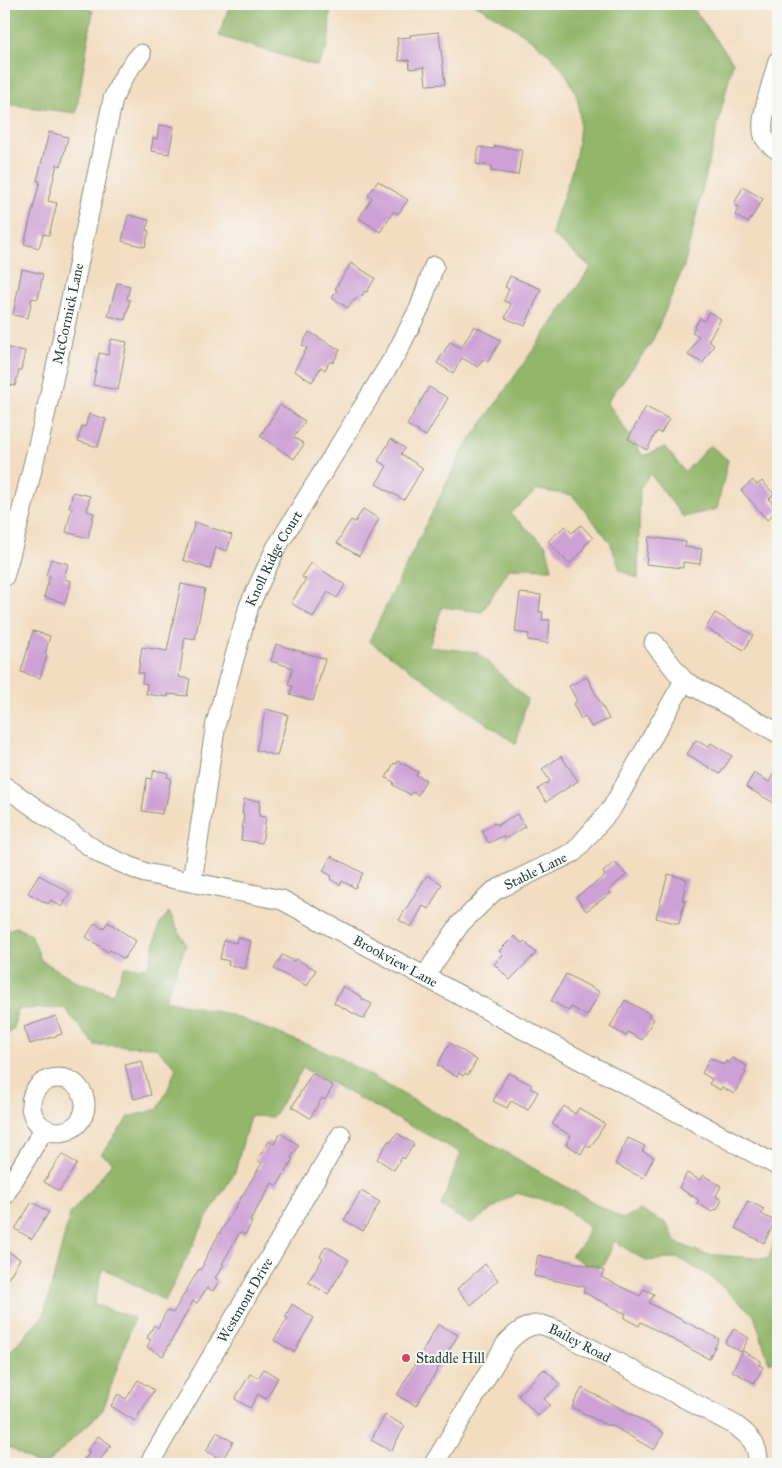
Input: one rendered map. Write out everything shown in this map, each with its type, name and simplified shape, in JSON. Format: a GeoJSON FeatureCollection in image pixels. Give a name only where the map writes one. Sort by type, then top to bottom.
{"type":"FeatureCollection","features":[{"type":"Feature","properties":{"kind":"street","name":"McCormick Lane"},"geometry":{"type":"LineString","coordinates":[[4,577],[22,512],[57,364],[113,99],[119,82],[141,54]]}},
{"type":"Feature","properties":{"kind":"street"},"geometry":{"type":"LineString","coordinates":[[778,61],[762,122],[764,136],[778,150]]}},
{"type":"Feature","properties":{"kind":"street","name":"Knoll Ridge Court"},"geometry":{"type":"LineString","coordinates":[[192,881],[216,723],[249,606],[276,548],[396,352],[420,307],[434,266]]}},
{"type":"Feature","properties":{"kind":"street"},"geometry":{"type":"LineString","coordinates":[[654,643],[684,681],[778,733]]}},
{"type":"Feature","properties":{"kind":"street","name":"Stable Lane"},"geometry":{"type":"LineString","coordinates":[[424,976],[460,924],[494,891],[574,852],[612,808],[684,681]]}},
{"type":"Feature","properties":{"kind":"street","name":"Brookview Lane"},"geometry":{"type":"LineString","coordinates":[[4,786],[101,854],[145,873],[282,900],[778,1166]]}},
{"type":"Feature","properties":{"kind":"street"},"geometry":{"type":"LineString","coordinates":[[4,1196],[44,1129]]}},
{"type":"Feature","properties":{"kind":"street","name":"Westmont Drive"},"geometry":{"type":"LineString","coordinates":[[149,1464],[341,1135]]}},
{"type":"Feature","properties":{"kind":"street","name":"Bailey Road"},"geometry":{"type":"LineString","coordinates":[[434,1464],[506,1344],[516,1334],[529,1326],[542,1325],[735,1425],[748,1434],[755,1443],[758,1452],[758,1464]]}},
{"type":"Feature","properties":{"kind":"green space"},"geometry":{"type":"Polygon","coordinates":[[[4,4],[70,4],[93,11],[76,113],[4,104],[4,4]]]}},
{"type":"Feature","properties":{"kind":"green space"},"geometry":{"type":"Polygon","coordinates":[[[230,4],[331,4],[326,51],[317,66],[219,36],[230,4]]]}},
{"type":"Feature","properties":{"kind":"green space"},"geometry":{"type":"Polygon","coordinates":[[[475,4],[690,4],[733,62],[684,266],[652,342],[607,402],[643,456],[665,447],[685,472],[710,445],[728,460],[717,509],[683,517],[650,474],[640,488],[638,579],[620,570],[610,542],[572,495],[537,490],[510,514],[546,545],[552,569],[510,568],[482,612],[442,607],[429,647],[477,652],[527,699],[516,744],[369,641],[462,452],[591,267],[552,235],[575,159],[578,141],[580,122],[578,104],[573,87],[565,73],[543,50],[516,29],[475,4]]]}},
{"type":"Feature","properties":{"kind":"green space"},"geometry":{"type":"Polygon","coordinates":[[[169,912],[186,945],[165,1000],[228,1014],[334,1055],[623,1219],[639,1210],[666,1223],[677,1243],[704,1254],[768,1259],[778,1232],[778,1357],[769,1363],[754,1315],[711,1277],[678,1258],[646,1261],[614,1241],[605,1264],[592,1269],[571,1255],[582,1245],[589,1227],[561,1205],[516,1193],[470,1224],[441,1206],[461,1153],[303,1068],[273,1117],[250,1116],[235,1172],[206,1219],[165,1301],[103,1268],[94,1304],[134,1318],[103,1410],[47,1464],[37,1464],[4,1444],[4,1358],[44,1315],[70,1214],[113,1162],[101,1154],[129,1117],[158,1109],[176,1067],[155,1047],[95,1045],[64,1008],[17,1009],[14,1028],[4,1039],[4,931],[16,927],[31,935],[41,960],[79,983],[113,994],[124,967],[148,968],[160,923],[169,912]]]}},
{"type":"Feature","properties":{"kind":"building"},"geometry":{"type":"Polygon","coordinates":[[[439,32],[445,84],[426,85],[424,67],[410,69],[409,60],[399,61],[397,38],[439,32]]]}},
{"type":"Feature","properties":{"kind":"building"},"geometry":{"type":"Polygon","coordinates":[[[159,125],[174,127],[169,154],[151,151],[153,138],[157,139],[159,125]]]}},
{"type":"Feature","properties":{"kind":"building"},"geometry":{"type":"Polygon","coordinates":[[[49,132],[68,137],[61,166],[57,164],[48,201],[57,203],[49,235],[43,234],[39,248],[24,244],[40,181],[37,181],[49,132]]]}},
{"type":"Feature","properties":{"kind":"building"},"geometry":{"type":"Polygon","coordinates":[[[495,146],[522,150],[518,175],[491,171],[492,166],[476,164],[479,147],[494,149],[495,146]]]}},
{"type":"Feature","properties":{"kind":"building"},"geometry":{"type":"Polygon","coordinates":[[[378,181],[408,200],[398,214],[394,211],[380,232],[359,218],[372,198],[368,195],[378,181]]]}},
{"type":"Feature","properties":{"kind":"building"},"geometry":{"type":"Polygon","coordinates":[[[743,187],[763,199],[748,223],[735,215],[739,207],[734,204],[743,187]]]}},
{"type":"Feature","properties":{"kind":"building"},"geometry":{"type":"Polygon","coordinates":[[[128,215],[149,220],[146,230],[149,231],[145,247],[122,241],[128,215]]]}},
{"type":"Feature","properties":{"kind":"building"},"geometry":{"type":"Polygon","coordinates":[[[351,263],[375,278],[367,292],[365,291],[361,297],[358,296],[355,301],[353,300],[348,308],[332,298],[337,290],[335,289],[351,263]]]}},
{"type":"Feature","properties":{"kind":"building"},"geometry":{"type":"Polygon","coordinates":[[[22,269],[43,274],[38,299],[32,298],[28,318],[13,315],[22,269]]]}},
{"type":"Feature","properties":{"kind":"building"},"geometry":{"type":"Polygon","coordinates":[[[510,276],[541,289],[525,326],[505,318],[511,304],[504,301],[509,289],[505,287],[510,276]]]}},
{"type":"Feature","properties":{"kind":"building"},"geometry":{"type":"Polygon","coordinates":[[[117,283],[130,286],[127,299],[130,300],[125,320],[108,316],[117,283]]]}},
{"type":"Feature","properties":{"kind":"building"},"geometry":{"type":"Polygon","coordinates":[[[709,312],[721,319],[708,341],[714,345],[703,363],[688,355],[699,336],[692,332],[700,318],[704,321],[709,312]]]}},
{"type":"Feature","properties":{"kind":"building"},"geometry":{"type":"Polygon","coordinates":[[[474,326],[501,340],[488,362],[483,359],[478,367],[462,358],[453,373],[437,363],[450,342],[461,348],[474,326]]]}},
{"type":"Feature","properties":{"kind":"building"},"geometry":{"type":"Polygon","coordinates":[[[309,332],[340,350],[333,363],[330,361],[325,370],[321,367],[312,382],[294,371],[307,348],[302,345],[309,332]]]}},
{"type":"Feature","properties":{"kind":"building"},"geometry":{"type":"Polygon","coordinates":[[[111,339],[127,342],[118,390],[93,385],[99,353],[108,355],[111,339]]]}},
{"type":"Feature","properties":{"kind":"building"},"geometry":{"type":"Polygon","coordinates":[[[4,347],[25,351],[15,386],[4,384],[4,347]]]}},
{"type":"Feature","properties":{"kind":"building"},"geometry":{"type":"Polygon","coordinates":[[[429,387],[448,398],[426,436],[407,425],[429,387]]]}},
{"type":"Feature","properties":{"kind":"building"},"geometry":{"type":"Polygon","coordinates":[[[280,405],[305,421],[294,437],[304,444],[294,459],[260,436],[280,405]]]}},
{"type":"Feature","properties":{"kind":"building"},"geometry":{"type":"Polygon","coordinates":[[[646,407],[669,419],[661,433],[657,431],[647,450],[628,439],[646,407]]]}},
{"type":"Feature","properties":{"kind":"building"},"geometry":{"type":"Polygon","coordinates":[[[89,414],[106,419],[98,447],[78,441],[82,426],[85,427],[89,414]]]}},
{"type":"Feature","properties":{"kind":"building"},"geometry":{"type":"Polygon","coordinates":[[[391,439],[405,448],[401,454],[423,468],[404,500],[376,484],[387,466],[378,461],[391,439]]]}},
{"type":"Feature","properties":{"kind":"building"},"geometry":{"type":"Polygon","coordinates":[[[753,480],[757,485],[762,481],[774,494],[769,499],[778,510],[767,520],[741,490],[753,480]]]}},
{"type":"Feature","properties":{"kind":"building"},"geometry":{"type":"Polygon","coordinates":[[[73,492],[90,496],[87,511],[94,513],[88,538],[66,532],[72,508],[69,507],[73,492]]]}},
{"type":"Feature","properties":{"kind":"building"},"geometry":{"type":"Polygon","coordinates":[[[363,509],[379,519],[359,556],[337,543],[351,520],[355,522],[363,509]]]}},
{"type":"Feature","properties":{"kind":"building"},"geometry":{"type":"Polygon","coordinates":[[[195,522],[232,535],[227,551],[216,547],[210,569],[183,560],[195,522]]]}},
{"type":"Feature","properties":{"kind":"building"},"geometry":{"type":"Polygon","coordinates":[[[581,525],[593,538],[569,564],[548,541],[565,526],[572,533],[581,525]]]}},
{"type":"Feature","properties":{"kind":"building"},"geometry":{"type":"Polygon","coordinates":[[[649,537],[686,542],[685,547],[702,549],[700,564],[683,562],[683,568],[646,564],[649,537]]]}},
{"type":"Feature","properties":{"kind":"building"},"geometry":{"type":"Polygon","coordinates":[[[51,559],[68,564],[64,579],[71,581],[65,603],[44,597],[50,576],[46,575],[51,559]]]}},
{"type":"Feature","properties":{"kind":"building"},"geometry":{"type":"Polygon","coordinates":[[[311,563],[345,585],[337,598],[328,592],[313,617],[291,603],[306,579],[302,577],[311,563]]]}},
{"type":"Feature","properties":{"kind":"building"},"geometry":{"type":"Polygon","coordinates":[[[181,584],[205,589],[195,639],[185,637],[179,677],[190,679],[187,696],[168,694],[168,697],[146,694],[147,684],[142,683],[143,673],[138,673],[142,647],[167,651],[181,584]]]}},
{"type":"Feature","properties":{"kind":"building"},"geometry":{"type":"Polygon","coordinates":[[[520,593],[541,595],[539,612],[543,612],[542,620],[550,620],[548,643],[528,640],[529,634],[515,632],[520,593]]]}},
{"type":"Feature","properties":{"kind":"building"},"geometry":{"type":"Polygon","coordinates":[[[715,613],[753,635],[744,650],[706,628],[715,613]]]}},
{"type":"Feature","properties":{"kind":"building"},"geometry":{"type":"Polygon","coordinates":[[[33,631],[50,636],[40,678],[21,672],[33,631]]]}},
{"type":"Feature","properties":{"kind":"building"},"geometry":{"type":"Polygon","coordinates":[[[276,644],[325,659],[313,701],[290,694],[293,686],[288,685],[293,668],[271,661],[276,644]]]}},
{"type":"Feature","properties":{"kind":"building"},"geometry":{"type":"Polygon","coordinates":[[[587,677],[609,719],[591,727],[585,716],[581,719],[573,704],[577,701],[569,686],[587,677]]]}},
{"type":"Feature","properties":{"kind":"building"},"geometry":{"type":"Polygon","coordinates":[[[266,709],[288,715],[277,756],[256,750],[266,709]]]}},
{"type":"Feature","properties":{"kind":"building"},"geometry":{"type":"Polygon","coordinates":[[[696,740],[708,747],[711,743],[732,756],[720,774],[687,754],[696,740]]]}},
{"type":"Feature","properties":{"kind":"building"},"geometry":{"type":"Polygon","coordinates":[[[561,756],[578,781],[546,802],[538,789],[550,781],[542,769],[561,756]]]}},
{"type":"Feature","properties":{"kind":"building"},"geometry":{"type":"Polygon","coordinates":[[[398,761],[418,772],[416,775],[426,780],[418,795],[412,792],[411,795],[393,785],[394,782],[386,778],[394,763],[397,764],[398,761]]]}},
{"type":"Feature","properties":{"kind":"building"},"geometry":{"type":"Polygon","coordinates":[[[778,764],[778,805],[746,787],[754,773],[769,782],[778,764]]]}},
{"type":"Feature","properties":{"kind":"building"},"geometry":{"type":"Polygon","coordinates":[[[154,770],[168,773],[167,777],[171,778],[166,805],[164,804],[162,814],[142,811],[147,778],[152,779],[154,770]]]}},
{"type":"Feature","properties":{"kind":"building"},"geometry":{"type":"Polygon","coordinates":[[[244,799],[260,801],[259,816],[266,817],[262,843],[241,840],[244,799]]]}},
{"type":"Feature","properties":{"kind":"building"},"geometry":{"type":"Polygon","coordinates":[[[517,814],[525,827],[505,839],[503,836],[489,843],[482,831],[494,823],[498,825],[517,814]]]}},
{"type":"Feature","properties":{"kind":"building"},"geometry":{"type":"Polygon","coordinates":[[[331,856],[363,873],[355,888],[342,881],[340,885],[330,879],[332,876],[323,871],[331,856]]]}},
{"type":"Feature","properties":{"kind":"building"},"geometry":{"type":"Polygon","coordinates":[[[615,862],[626,875],[609,890],[611,893],[586,911],[576,897],[605,876],[603,872],[615,862]]]}},
{"type":"Feature","properties":{"kind":"building"},"geometry":{"type":"Polygon","coordinates":[[[668,874],[687,879],[682,900],[685,900],[679,924],[656,918],[668,874]]]}},
{"type":"Feature","properties":{"kind":"building"},"geometry":{"type":"Polygon","coordinates":[[[39,875],[70,893],[62,907],[51,900],[48,904],[28,893],[39,875]]]}},
{"type":"Feature","properties":{"kind":"building"},"geometry":{"type":"Polygon","coordinates":[[[427,875],[442,884],[429,909],[423,906],[411,927],[399,920],[427,875]]]}},
{"type":"Feature","properties":{"kind":"building"},"geometry":{"type":"Polygon","coordinates":[[[108,922],[136,941],[124,959],[110,950],[108,952],[86,937],[95,923],[103,929],[108,922]]]}},
{"type":"Feature","properties":{"kind":"building"},"geometry":{"type":"Polygon","coordinates":[[[514,936],[522,943],[524,941],[536,953],[510,980],[494,964],[503,955],[499,951],[514,936]]]}},
{"type":"Feature","properties":{"kind":"building"},"geometry":{"type":"Polygon","coordinates":[[[237,937],[251,941],[245,969],[228,965],[229,961],[220,959],[224,940],[236,943],[237,937]]]}},
{"type":"Feature","properties":{"kind":"building"},"geometry":{"type":"Polygon","coordinates":[[[282,955],[294,961],[296,959],[316,970],[307,986],[274,969],[282,955]]]}},
{"type":"Feature","properties":{"kind":"building"},"geometry":{"type":"Polygon","coordinates":[[[566,974],[600,992],[587,1016],[571,1007],[569,1011],[551,1001],[566,974]]]}},
{"type":"Feature","properties":{"kind":"building"},"geometry":{"type":"Polygon","coordinates":[[[343,986],[372,1004],[364,1019],[334,1003],[343,986]]]}},
{"type":"Feature","properties":{"kind":"building"},"geometry":{"type":"Polygon","coordinates":[[[625,1000],[650,1014],[648,1016],[654,1019],[642,1040],[628,1032],[626,1036],[610,1027],[625,1000]]]}},
{"type":"Feature","properties":{"kind":"building"},"geometry":{"type":"Polygon","coordinates":[[[56,1016],[62,1034],[30,1044],[24,1027],[56,1016]]]}},
{"type":"Feature","properties":{"kind":"building"},"geometry":{"type":"Polygon","coordinates":[[[450,1043],[477,1060],[468,1075],[465,1073],[463,1076],[458,1073],[457,1077],[437,1065],[450,1043]]]}},
{"type":"Feature","properties":{"kind":"building"},"geometry":{"type":"Polygon","coordinates":[[[710,1058],[724,1065],[726,1061],[729,1063],[732,1058],[747,1066],[744,1071],[746,1072],[734,1094],[722,1087],[720,1090],[709,1084],[712,1079],[702,1073],[710,1058]]]}},
{"type":"Feature","properties":{"kind":"building"},"geometry":{"type":"Polygon","coordinates":[[[142,1061],[151,1095],[134,1099],[125,1065],[142,1061]]]}},
{"type":"Feature","properties":{"kind":"building"},"geometry":{"type":"Polygon","coordinates":[[[312,1073],[333,1086],[325,1100],[322,1098],[310,1118],[292,1107],[312,1073]]]}},
{"type":"Feature","properties":{"kind":"building"},"geometry":{"type":"Polygon","coordinates":[[[508,1073],[532,1085],[530,1088],[538,1092],[528,1110],[511,1101],[507,1108],[493,1101],[508,1073]]]}},
{"type":"Feature","properties":{"kind":"building"},"geometry":{"type":"Polygon","coordinates":[[[564,1106],[575,1114],[579,1108],[605,1124],[590,1148],[586,1145],[581,1154],[566,1144],[571,1136],[552,1124],[564,1106]]]}},
{"type":"Feature","properties":{"kind":"building"},"geometry":{"type":"Polygon","coordinates":[[[280,1133],[299,1145],[277,1186],[272,1183],[250,1221],[252,1222],[245,1235],[240,1232],[222,1264],[224,1265],[215,1278],[219,1281],[213,1291],[207,1288],[197,1303],[193,1301],[163,1356],[147,1347],[151,1340],[147,1338],[154,1325],[158,1328],[167,1310],[173,1313],[199,1269],[204,1264],[219,1234],[262,1163],[257,1160],[269,1141],[274,1144],[280,1133]]]}},
{"type":"Feature","properties":{"kind":"building"},"geometry":{"type":"Polygon","coordinates":[[[397,1133],[414,1144],[404,1159],[402,1157],[394,1170],[377,1159],[389,1140],[391,1142],[397,1133]]]}},
{"type":"Feature","properties":{"kind":"building"},"geometry":{"type":"Polygon","coordinates":[[[628,1138],[645,1146],[642,1151],[654,1157],[643,1178],[615,1164],[628,1138]]]}},
{"type":"Feature","properties":{"kind":"building"},"geometry":{"type":"Polygon","coordinates":[[[62,1154],[77,1164],[59,1191],[44,1182],[62,1154]]]}},
{"type":"Feature","properties":{"kind":"building"},"geometry":{"type":"Polygon","coordinates":[[[687,1173],[700,1180],[703,1175],[721,1186],[716,1196],[722,1200],[717,1210],[714,1209],[712,1212],[697,1203],[699,1200],[679,1188],[687,1173]]]}},
{"type":"Feature","properties":{"kind":"building"},"geometry":{"type":"Polygon","coordinates":[[[361,1191],[380,1202],[363,1231],[344,1220],[361,1191]]]}},
{"type":"Feature","properties":{"kind":"building"},"geometry":{"type":"Polygon","coordinates":[[[748,1201],[764,1209],[761,1214],[775,1221],[764,1243],[735,1228],[748,1201]]]}},
{"type":"Feature","properties":{"kind":"building"},"geometry":{"type":"Polygon","coordinates":[[[32,1202],[49,1212],[32,1239],[15,1229],[32,1202]]]}},
{"type":"Feature","properties":{"kind":"building"},"geometry":{"type":"Polygon","coordinates":[[[326,1246],[349,1260],[328,1294],[308,1282],[323,1258],[320,1256],[326,1246]]]}},
{"type":"Feature","properties":{"kind":"building"},"geometry":{"type":"Polygon","coordinates":[[[4,1249],[20,1259],[4,1285],[4,1249]]]}},
{"type":"Feature","properties":{"kind":"building"},"geometry":{"type":"Polygon","coordinates":[[[538,1255],[595,1267],[604,1271],[601,1277],[640,1296],[644,1289],[654,1294],[649,1303],[719,1339],[709,1359],[641,1322],[639,1326],[624,1318],[626,1314],[583,1292],[585,1287],[534,1276],[538,1255]]]}},
{"type":"Feature","properties":{"kind":"building"},"geometry":{"type":"Polygon","coordinates":[[[485,1264],[498,1280],[471,1305],[457,1289],[485,1264]]]}},
{"type":"Feature","properties":{"kind":"building"},"geometry":{"type":"Polygon","coordinates":[[[292,1304],[314,1318],[294,1352],[274,1340],[288,1318],[285,1317],[292,1304]]]}},
{"type":"Feature","properties":{"kind":"building"},"geometry":{"type":"Polygon","coordinates":[[[438,1324],[458,1335],[416,1406],[397,1395],[438,1324]]]}},
{"type":"Feature","properties":{"kind":"building"},"geometry":{"type":"Polygon","coordinates":[[[734,1329],[749,1338],[741,1352],[725,1343],[734,1329]]]}},
{"type":"Feature","properties":{"kind":"building"},"geometry":{"type":"Polygon","coordinates":[[[743,1351],[761,1361],[759,1365],[763,1367],[754,1383],[732,1371],[743,1351]]]}},
{"type":"Feature","properties":{"kind":"building"},"geometry":{"type":"Polygon","coordinates":[[[264,1369],[278,1378],[266,1399],[258,1394],[250,1408],[235,1399],[250,1374],[258,1378],[264,1369]]]}},
{"type":"Feature","properties":{"kind":"building"},"geometry":{"type":"Polygon","coordinates":[[[544,1369],[560,1384],[544,1399],[550,1405],[538,1416],[518,1395],[544,1369]]]}},
{"type":"Feature","properties":{"kind":"building"},"geometry":{"type":"Polygon","coordinates":[[[138,1380],[154,1390],[135,1421],[111,1406],[118,1394],[126,1399],[138,1380]]]}},
{"type":"Feature","properties":{"kind":"building"},"geometry":{"type":"Polygon","coordinates":[[[582,1388],[664,1433],[654,1450],[609,1424],[608,1426],[572,1407],[582,1388]]]}},
{"type":"Feature","properties":{"kind":"building"},"geometry":{"type":"Polygon","coordinates":[[[385,1415],[405,1426],[391,1451],[371,1440],[385,1415]]]}},
{"type":"Feature","properties":{"kind":"building"},"geometry":{"type":"Polygon","coordinates":[[[217,1432],[233,1442],[222,1460],[206,1451],[217,1432]]]}},
{"type":"Feature","properties":{"kind":"building"},"geometry":{"type":"Polygon","coordinates":[[[98,1436],[111,1445],[97,1464],[81,1464],[90,1452],[87,1451],[98,1436]]]}},
{"type":"Feature","properties":{"kind":"place","name":"Staddle Hill"},"geometry":{"type":"Point","coordinates":[406,1358]}}]}
